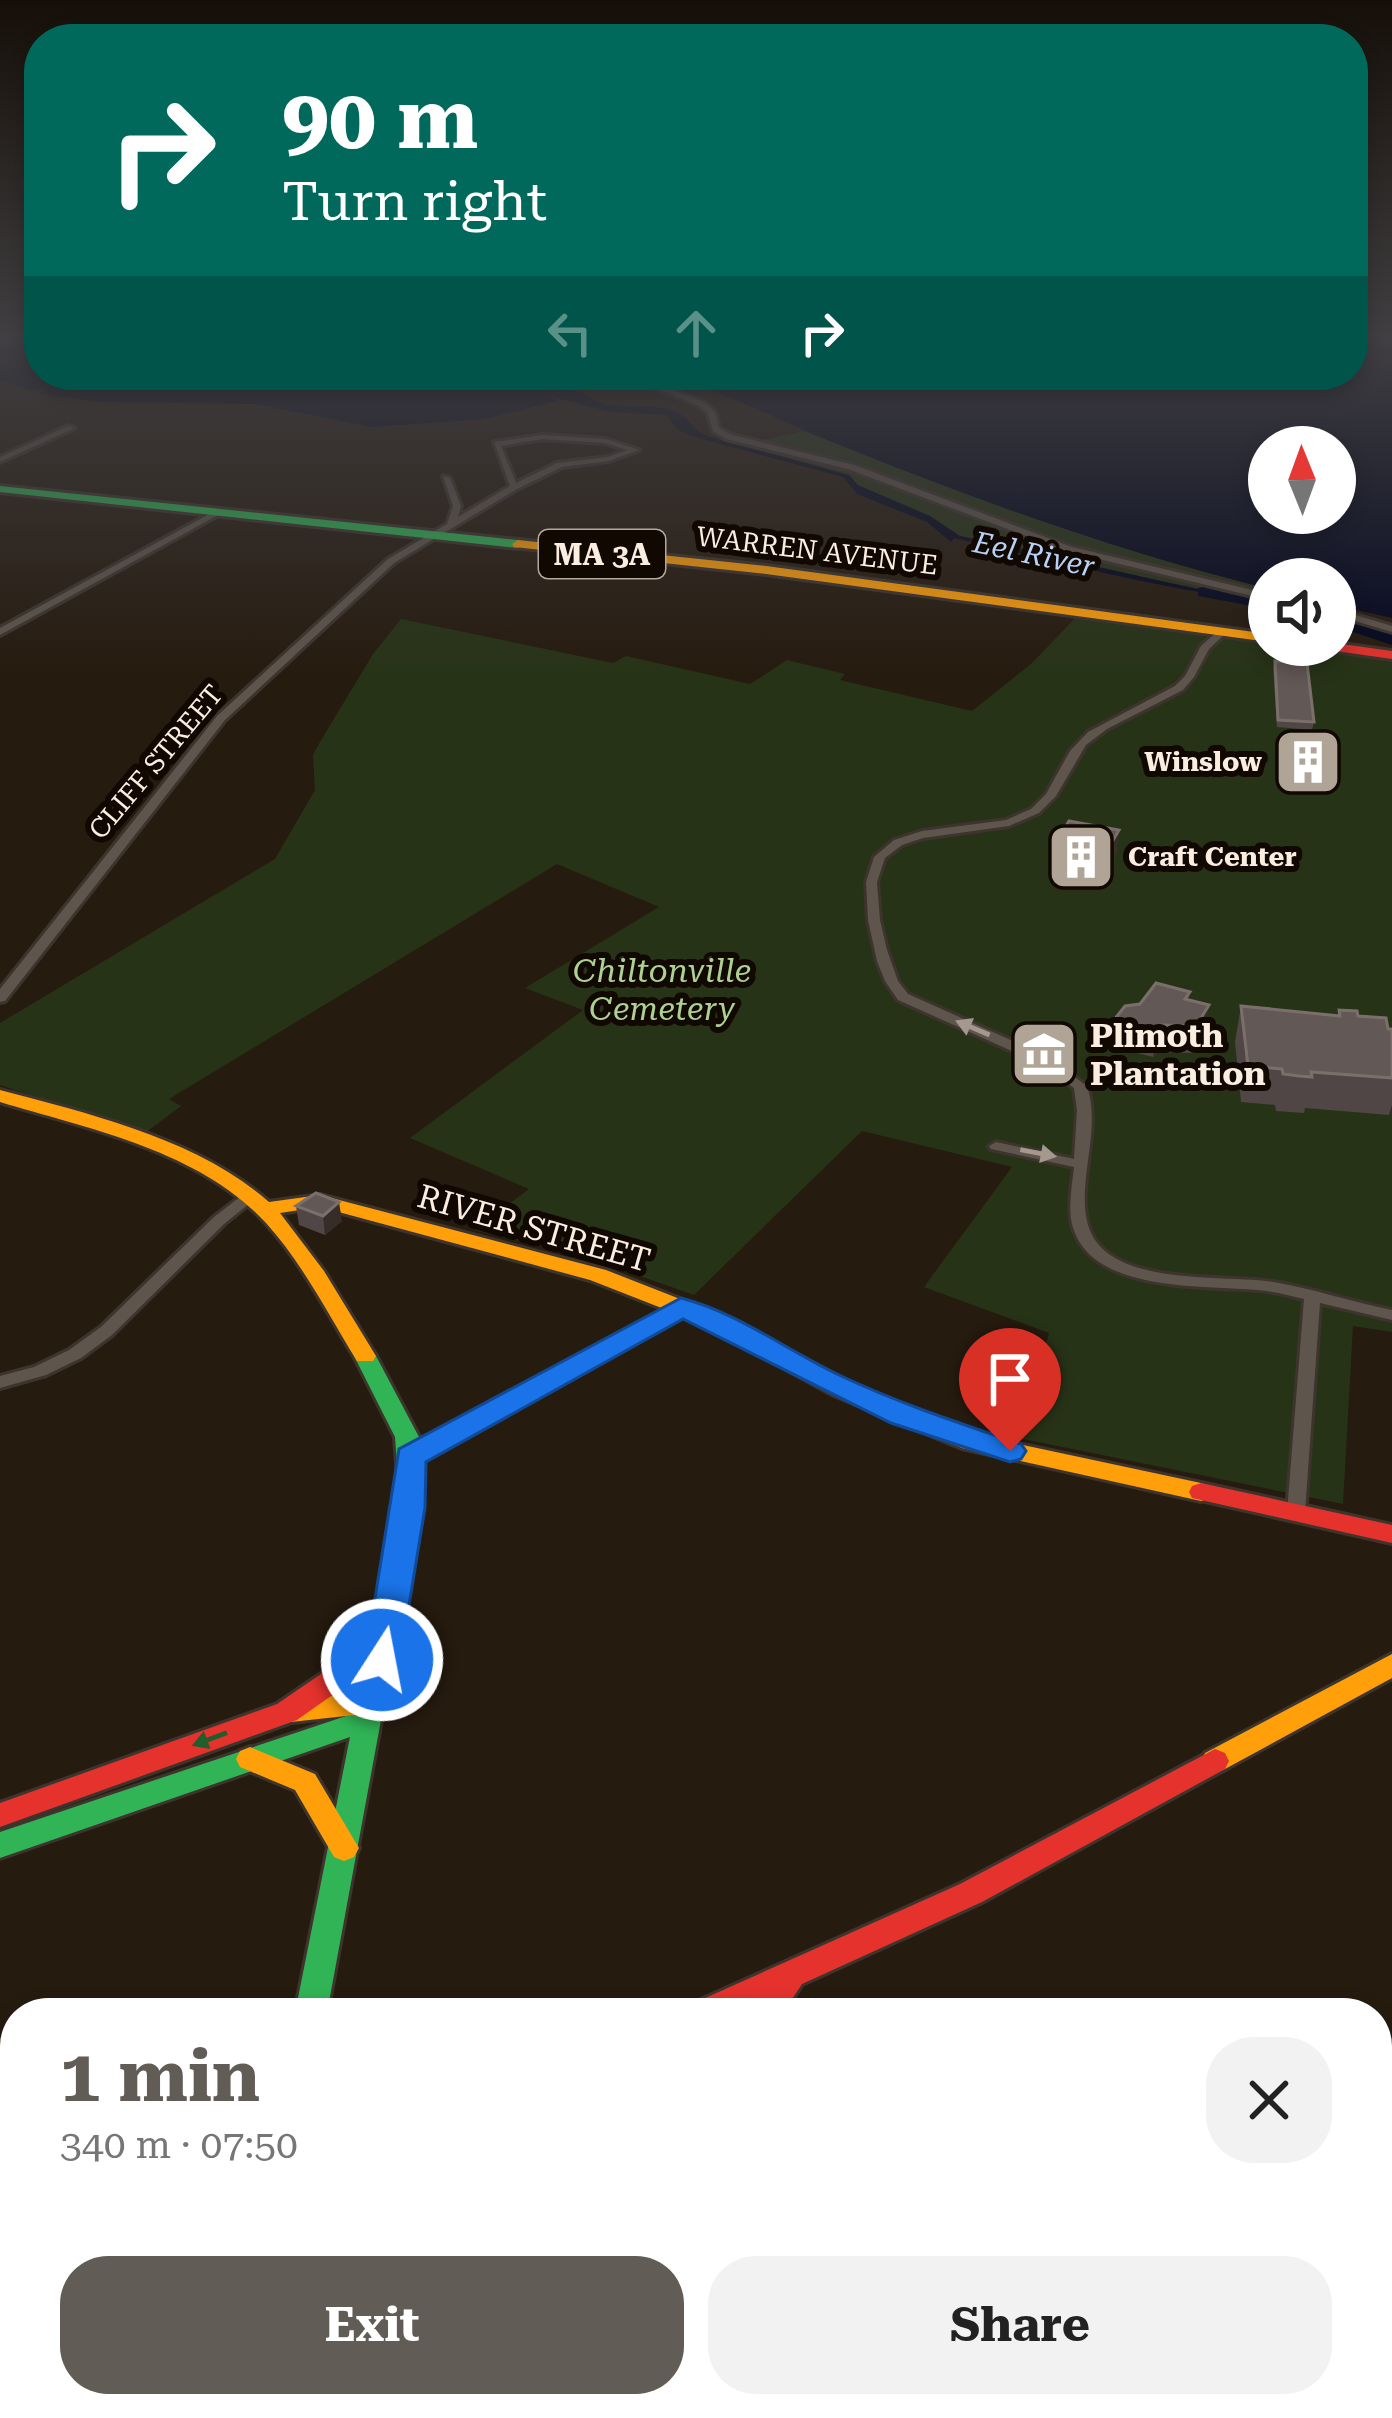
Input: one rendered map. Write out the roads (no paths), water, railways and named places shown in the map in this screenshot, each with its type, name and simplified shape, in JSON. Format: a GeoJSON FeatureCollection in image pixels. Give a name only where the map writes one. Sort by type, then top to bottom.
{"type":"FeatureCollection","features":[{"type":"Feature","properties":{"kind":"main road","name":"WARREN AVENUE"},"geometry":{"type":"LineString","coordinates":[[0,489],[766,570],[1248,637]]}},
{"type":"Feature","properties":{"kind":"main road"},"geometry":{"type":"LineString","coordinates":[[1356,650],[1392,655]]}},
{"type":"Feature","properties":{"kind":"main road"},"geometry":{"type":"LineString","coordinates":[[0,1096],[155,1151],[258,1202],[390,1400],[404,1429],[410,1457],[409,1508],[314,1998]]}},
{"type":"Feature","properties":{"kind":"main road","name":"RIVER STREET"},"geometry":{"type":"LineString","coordinates":[[258,1202],[320,1201],[598,1275],[740,1332],[842,1389],[954,1436],[1392,1534]]}},
{"type":"Feature","properties":{"kind":"main road"},"geometry":{"type":"LineString","coordinates":[[0,1815],[286,1712],[385,1644]]}},
{"type":"Feature","properties":{"kind":"main road"},"geometry":{"type":"LineString","coordinates":[[739,1998],[991,1883],[1392,1665]]}},
{"type":"Feature","properties":{"kind":"main road"},"geometry":{"type":"LineString","coordinates":[[286,1712],[372,1710]]}},
{"type":"Feature","properties":{"kind":"main road"},"geometry":{"type":"LineString","coordinates":[[0,1845],[249,1759],[372,1710]]}},
{"type":"Feature","properties":{"kind":"main road"},"geometry":{"type":"LineString","coordinates":[[249,1759],[305,1782],[344,1848]]}},
{"type":"Feature","properties":{"kind":"main road"},"geometry":{"type":"LineString","coordinates":[[775,1998],[792,1975]]}},
{"type":"Feature","properties":{"kind":"street","name":"CLIFF STREET"},"geometry":{"type":"LineString","coordinates":[[500,449],[514,488]]}},
{"type":"Feature","properties":{"kind":"street","name":"CLIFF STREET"},"geometry":{"type":"LineString","coordinates":[[0,998],[211,728],[381,569],[558,466],[615,458],[633,449]]}},
{"type":"Feature","properties":{"kind":"street"},"geometry":{"type":"LineString","coordinates":[[777,449],[851,467],[1069,548],[1248,592]]}},
{"type":"Feature","properties":{"kind":"street"},"geometry":{"type":"LineString","coordinates":[[446,478],[457,506],[452,525]]}},
{"type":"Feature","properties":{"kind":"street"},"geometry":{"type":"LineString","coordinates":[[0,632],[216,514]]}},
{"type":"Feature","properties":{"kind":"street"},"geometry":{"type":"LineString","coordinates":[[1356,618],[1392,629]]}},
{"type":"Feature","properties":{"kind":"street"},"geometry":{"type":"LineString","coordinates":[[1211,635],[1188,681],[1086,740],[1058,787],[1037,809],[1006,822],[914,836],[876,860],[868,883],[883,953],[892,984],[903,997],[1052,1064],[1077,1082],[1085,1094],[1078,1164],[1081,1230],[1112,1264],[1149,1276],[1269,1286],[1392,1315]]}},
{"type":"Feature","properties":{"kind":"street"},"geometry":{"type":"LineString","coordinates":[[996,1146],[1078,1164]]}},
{"type":"Feature","properties":{"kind":"street"},"geometry":{"type":"LineString","coordinates":[[0,1382],[52,1369],[91,1346],[167,1276],[226,1210],[258,1202]]}},
{"type":"Feature","properties":{"kind":"street"},"geometry":{"type":"LineString","coordinates":[[1296,1512],[1312,1298]]}},
{"type":"Feature","properties":{"kind":"street"},"geometry":{"type":"LineString","coordinates":[[410,1457],[681,1307]]}},
{"type":"Feature","properties":{"kind":"water"},"geometry":{"type":"Polygon","coordinates":[[[739,449],[849,475],[858,485],[930,516],[960,536],[1242,599],[954,538],[951,542],[927,522],[857,494],[843,477],[739,449]]]}},
{"type":"Feature","properties":{"kind":"water"},"geometry":{"type":"Polygon","coordinates":[[[850,449],[1248,449],[1248,534],[1356,534],[1356,449],[1392,449],[1392,618],[1356,610],[1356,558],[1248,558],[1248,583],[1061,528],[850,449]]]}},
{"type":"Feature","properties":{"kind":"waterway","name":"Eel River"},"geometry":{"type":"LineString","coordinates":[[1204,592],[1248,600]]}},
{"type":"Feature","properties":{"kind":"waterway","name":"Eel River"},"geometry":{"type":"LineString","coordinates":[[1356,627],[1392,639]]}},
{"type":"Feature","properties":{"kind":"place","name":"Winslow"},"geometry":{"type":"Point","coordinates":[1308,762]}},
{"type":"Feature","properties":{"kind":"place","name":"Craft Center"},"geometry":{"type":"Point","coordinates":[1081,857]}},
{"type":"Feature","properties":{"kind":"place","name":"Plimoth Plantation"},"geometry":{"type":"Point","coordinates":[1044,1054]}},
{"type":"Feature","properties":{"kind":"park label","name":"Chiltonville Cemetery"},"geometry":{"type":"Point","coordinates":[662,989]}}]}
